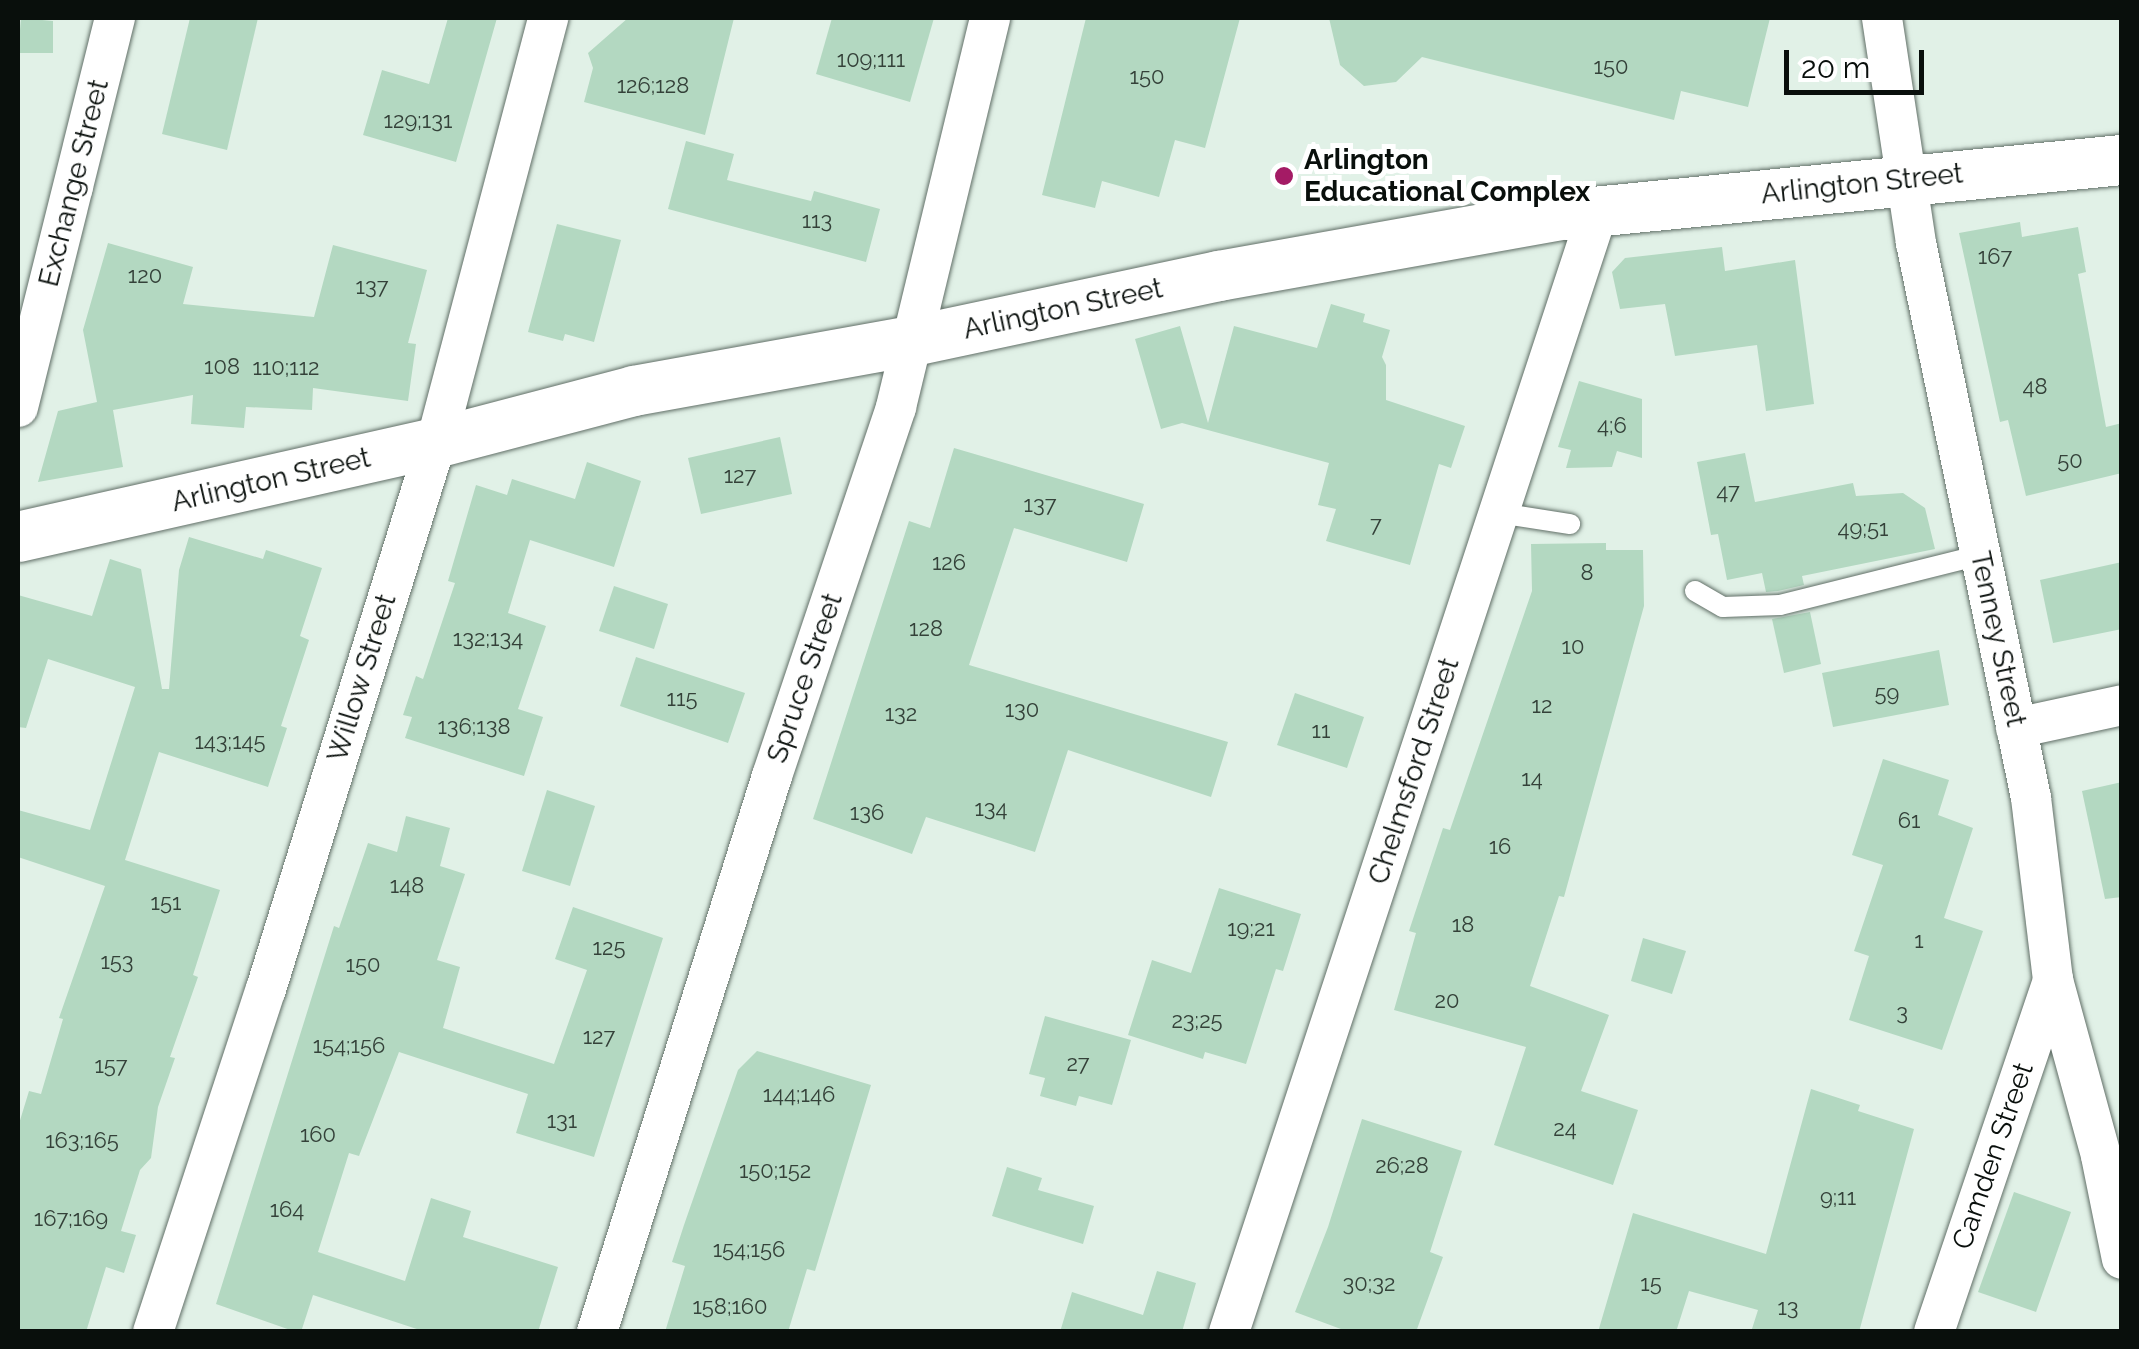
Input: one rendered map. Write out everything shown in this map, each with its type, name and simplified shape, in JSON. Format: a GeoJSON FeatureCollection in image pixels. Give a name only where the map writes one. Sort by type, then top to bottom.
{"type":"FeatureCollection","features":[{"type":"Feature","properties":{"kind":"street","name":"Exchange Street"},"geometry":{"type":"LineString","coordinates":[[18,407],[115,18]]}},
{"type":"Feature","properties":{"kind":"street","name":"Willow Street"},"geometry":{"type":"LineString","coordinates":[[153,1332],[266,989],[436,443],[548,18]]}},
{"type":"Feature","properties":{"kind":"street","name":"Spruce Street"},"geometry":{"type":"LineString","coordinates":[[597,1332],[772,776],[896,407],[990,18]]}},
{"type":"Feature","properties":{"kind":"street","name":"Tenney Street"},"geometry":{"type":"LineString","coordinates":[[1882,18],[1904,179],[2031,798],[2053,980],[2102,1156],[2122,1259]]}},
{"type":"Feature","properties":{"kind":"street","name":"Arlington Street"},"geometry":{"type":"LineString","coordinates":[[18,537],[436,443],[634,391],[913,341],[1219,276],[1598,211],[2122,160]]}},
{"type":"Feature","properties":{"kind":"street","name":"Chelmsford Street"},"geometry":{"type":"LineString","coordinates":[[1229,1332],[1598,211]]}},
{"type":"Feature","properties":{"kind":"street"},"geometry":{"type":"LineString","coordinates":[[2016,728],[2122,706]]}},
{"type":"Feature","properties":{"kind":"street","name":"Camden Street"},"geometry":{"type":"LineString","coordinates":[[1934,1332],[2053,980]]}},
{"type":"Feature","properties":{"kind":"lane"},"geometry":{"type":"LineString","coordinates":[[1499,513],[1570,524]]}},
{"type":"Feature","properties":{"kind":"lane"},"geometry":{"type":"LineString","coordinates":[[1695,591],[1722,607],[1780,605],[1980,555]]}},
{"type":"Feature","properties":{"kind":"building"},"geometry":{"type":"Polygon","coordinates":[[[21,18],[53,21],[53,53],[18,53],[21,18]]]}},
{"type":"Feature","properties":{"kind":"building"},"geometry":{"type":"Polygon","coordinates":[[[190,18],[258,18],[227,150],[162,134],[190,18]]]}},
{"type":"Feature","properties":{"kind":"building"},"geometry":{"type":"Polygon","coordinates":[[[448,18],[497,18],[456,162],[363,135],[382,70],[429,84],[448,18]]]}},
{"type":"Feature","properties":{"kind":"building"},"geometry":{"type":"Polygon","coordinates":[[[628,18],[734,18],[705,135],[584,102],[593,68],[588,53],[628,18]]]}},
{"type":"Feature","properties":{"kind":"building"},"geometry":{"type":"Polygon","coordinates":[[[832,18],[934,18],[910,102],[816,74],[832,18]]]}},
{"type":"Feature","properties":{"kind":"building"},"geometry":{"type":"Polygon","coordinates":[[[1086,18],[1240,18],[1205,148],[1175,140],[1159,197],[1102,181],[1095,208],[1042,195],[1086,18]]]}},
{"type":"Feature","properties":{"kind":"building"},"geometry":{"type":"Polygon","coordinates":[[[1329,18],[1770,18],[1748,107],[1681,91],[1674,120],[1422,57],[1396,82],[1364,86],[1340,65],[1329,18]]]}},
{"type":"Feature","properties":{"kind":"building"},"geometry":{"type":"Polygon","coordinates":[[[686,141],[734,154],[727,180],[811,201],[814,191],[880,209],[866,262],[668,209],[686,141]]]}},
{"type":"Feature","properties":{"kind":"building"},"geometry":{"type":"Polygon","coordinates":[[[2020,222],[2022,237],[2078,227],[2086,272],[2078,274],[2106,427],[2122,423],[2122,473],[2026,496],[2008,420],[2000,422],[1959,233],[2020,222]]]}},
{"type":"Feature","properties":{"kind":"building"},"geometry":{"type":"Polygon","coordinates":[[[557,224],[621,240],[594,342],[565,334],[563,341],[528,332],[557,224]]]}},
{"type":"Feature","properties":{"kind":"building"},"geometry":{"type":"Polygon","coordinates":[[[108,243],[193,267],[183,304],[314,317],[333,245],[427,270],[408,343],[416,344],[408,401],[313,388],[312,410],[246,407],[244,428],[191,424],[193,395],[113,410],[123,467],[38,482],[58,411],[97,402],[83,330],[108,243]]]}},
{"type":"Feature","properties":{"kind":"building"},"geometry":{"type":"Polygon","coordinates":[[[1722,247],[1725,271],[1795,260],[1814,404],[1766,411],[1757,345],[1675,356],[1665,304],[1620,309],[1612,272],[1625,258],[1722,247]]]}},
{"type":"Feature","properties":{"kind":"building"},"geometry":{"type":"Polygon","coordinates":[[[1331,304],[1365,314],[1363,322],[1390,330],[1382,357],[1386,365],[1386,400],[1465,426],[1451,468],[1439,464],[1410,565],[1326,541],[1336,509],[1318,505],[1329,463],[1182,423],[1161,429],[1135,339],[1180,326],[1208,423],[1234,326],[1317,348],[1331,304]]]}},
{"type":"Feature","properties":{"kind":"building"},"geometry":{"type":"Polygon","coordinates":[[[1579,381],[1642,399],[1642,458],[1617,451],[1612,467],[1566,468],[1571,450],[1558,447],[1579,381]]]}},
{"type":"Feature","properties":{"kind":"building"},"geometry":{"type":"Polygon","coordinates":[[[780,437],[792,494],[701,514],[688,458],[780,437]]]}},
{"type":"Feature","properties":{"kind":"building"},"geometry":{"type":"Polygon","coordinates":[[[954,448],[1144,504],[1127,562],[1014,528],[969,665],[1228,742],[1211,797],[1068,750],[1035,852],[926,817],[912,854],[813,819],[909,521],[930,528],[954,448]]]}},
{"type":"Feature","properties":{"kind":"building"},"geometry":{"type":"Polygon","coordinates":[[[1745,453],[1755,502],[1853,483],[1856,496],[1903,493],[1925,508],[1935,549],[1802,576],[1804,585],[1778,591],[1766,592],[1762,573],[1727,580],[1718,534],[1711,535],[1697,462],[1745,453]]]}},
{"type":"Feature","properties":{"kind":"building"},"geometry":{"type":"Polygon","coordinates":[[[587,462],[641,481],[614,567],[530,540],[508,613],[546,626],[518,709],[543,717],[524,776],[405,738],[412,717],[403,715],[416,676],[423,679],[455,583],[448,581],[476,485],[507,495],[512,479],[575,499],[587,462]]]}},
{"type":"Feature","properties":{"kind":"building"},"geometry":{"type":"Polygon","coordinates":[[[189,537],[263,559],[266,550],[322,568],[300,636],[309,640],[281,726],[287,728],[268,787],[159,752],[125,860],[220,890],[193,975],[198,977],[170,1057],[175,1058],[158,1107],[151,1158],[140,1170],[121,1231],[136,1235],[124,1273],[106,1267],[86,1332],[18,1332],[18,1127],[29,1091],[41,1094],[63,1019],[59,1018],[105,886],[18,857],[18,810],[90,830],[135,687],[48,659],[26,728],[18,727],[18,595],[92,616],[110,559],[141,569],[162,689],[169,689],[179,570],[189,537]]]}},
{"type":"Feature","properties":{"kind":"building"},"geometry":{"type":"Polygon","coordinates":[[[1606,543],[1606,550],[1643,550],[1644,606],[1564,897],[1559,896],[1530,986],[1609,1015],[1581,1091],[1638,1110],[1613,1185],[1494,1145],[1526,1047],[1394,1010],[1416,933],[1409,931],[1443,828],[1450,830],[1532,591],[1531,544],[1606,543]]]}},
{"type":"Feature","properties":{"kind":"building"},"geometry":{"type":"Polygon","coordinates":[[[2122,562],[2122,629],[2053,643],[2040,580],[2122,562]]]}},
{"type":"Feature","properties":{"kind":"building"},"geometry":{"type":"Polygon","coordinates":[[[614,586],[668,604],[654,649],[599,631],[614,586]]]}},
{"type":"Feature","properties":{"kind":"building"},"geometry":{"type":"Polygon","coordinates":[[[1810,612],[1821,664],[1784,673],[1772,619],[1810,612]]]}},
{"type":"Feature","properties":{"kind":"building"},"geometry":{"type":"Polygon","coordinates":[[[1939,650],[1949,705],[1833,727],[1822,673],[1939,650]]]}},
{"type":"Feature","properties":{"kind":"building"},"geometry":{"type":"Polygon","coordinates":[[[636,657],[745,693],[728,743],[620,706],[636,657]]]}},
{"type":"Feature","properties":{"kind":"building"},"geometry":{"type":"Polygon","coordinates":[[[1295,693],[1364,717],[1347,768],[1277,745],[1295,693]]]}},
{"type":"Feature","properties":{"kind":"building"},"geometry":{"type":"Polygon","coordinates":[[[1883,759],[1949,780],[1938,815],[1973,828],[1944,918],[1983,931],[1942,1050],[1849,1020],[1869,956],[1854,951],[1883,865],[1852,855],[1883,759]]]}},
{"type":"Feature","properties":{"kind":"building"},"geometry":{"type":"Polygon","coordinates":[[[2122,782],[2122,897],[2105,899],[2082,791],[2122,782]]]}},
{"type":"Feature","properties":{"kind":"building"},"geometry":{"type":"Polygon","coordinates":[[[547,790],[595,806],[570,886],[522,871],[547,790]]]}},
{"type":"Feature","properties":{"kind":"building"},"geometry":{"type":"Polygon","coordinates":[[[406,816],[450,828],[440,866],[465,874],[437,960],[460,967],[443,1028],[554,1064],[587,970],[555,959],[573,907],[663,938],[594,1157],[516,1133],[528,1094],[399,1052],[359,1156],[349,1153],[318,1252],[405,1281],[431,1198],[471,1211],[463,1237],[558,1267],[538,1332],[426,1332],[313,1295],[301,1332],[296,1332],[216,1304],[334,926],[339,928],[368,843],[397,852],[406,816]]]}},
{"type":"Feature","properties":{"kind":"building"},"geometry":{"type":"Polygon","coordinates":[[[1219,888],[1301,914],[1283,971],[1276,969],[1246,1064],[1205,1052],[1203,1059],[1128,1035],[1152,960],[1191,973],[1219,888]]]}},
{"type":"Feature","properties":{"kind":"building"},"geometry":{"type":"Polygon","coordinates":[[[1643,938],[1686,951],[1672,994],[1631,981],[1643,938]]]}},
{"type":"Feature","properties":{"kind":"building"},"geometry":{"type":"Polygon","coordinates":[[[1045,1016],[1131,1040],[1112,1105],[1079,1096],[1076,1106],[1040,1096],[1045,1078],[1029,1074],[1045,1016]]]}},
{"type":"Feature","properties":{"kind":"building"},"geometry":{"type":"Polygon","coordinates":[[[757,1051],[871,1085],[815,1271],[807,1269],[788,1332],[665,1332],[685,1266],[672,1262],[684,1225],[738,1070],[757,1051]]]}},
{"type":"Feature","properties":{"kind":"building"},"geometry":{"type":"Polygon","coordinates":[[[1811,1089],[1860,1105],[1858,1111],[1914,1129],[1859,1332],[1751,1332],[1758,1310],[1689,1291],[1676,1332],[1598,1332],[1633,1213],[1766,1254],[1811,1089]]]}},
{"type":"Feature","properties":{"kind":"building"},"geometry":{"type":"Polygon","coordinates":[[[1362,1119],[1462,1151],[1430,1252],[1443,1257],[1416,1332],[1349,1332],[1295,1312],[1328,1227],[1362,1119]]]}},
{"type":"Feature","properties":{"kind":"building"},"geometry":{"type":"Polygon","coordinates":[[[1007,1167],[1042,1178],[1038,1190],[1094,1206],[1083,1244],[992,1216],[1007,1167]]]}},
{"type":"Feature","properties":{"kind":"building"},"geometry":{"type":"Polygon","coordinates":[[[2014,1192],[2071,1212],[2036,1312],[1978,1292],[2014,1192]]]}},
{"type":"Feature","properties":{"kind":"building"},"geometry":{"type":"Polygon","coordinates":[[[1157,1271],[1196,1283],[1182,1332],[1060,1332],[1072,1292],[1143,1315],[1157,1271]]]}},
{"type":"Feature","properties":{"kind":"place","name":"Arlington Educational Complex"},"geometry":{"type":"Point","coordinates":[1284,176]}}]}
